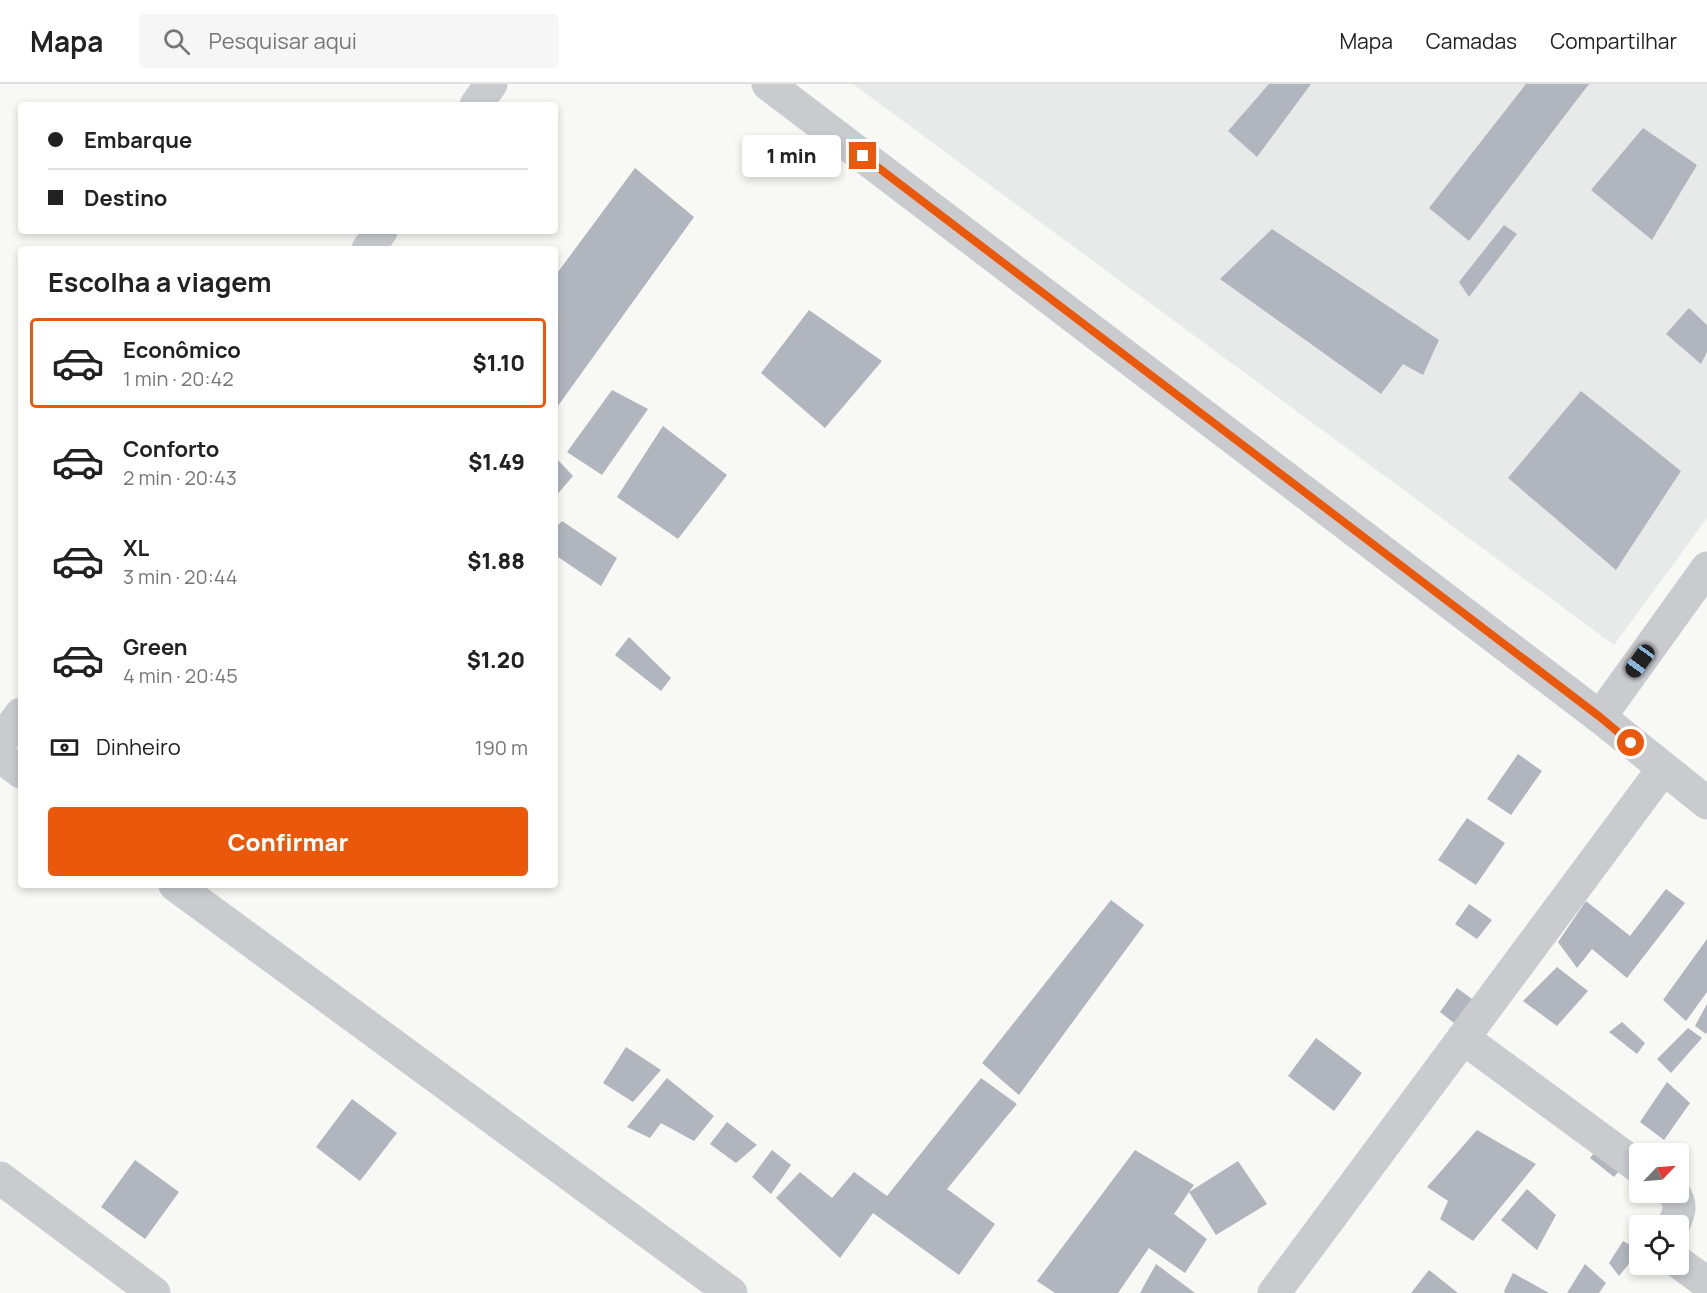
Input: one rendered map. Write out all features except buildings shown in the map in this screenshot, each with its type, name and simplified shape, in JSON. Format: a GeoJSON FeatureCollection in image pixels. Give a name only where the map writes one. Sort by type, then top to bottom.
{"type":"FeatureCollection","features":[{"type":"Feature","properties":{"kind":"street"},"geometry":{"type":"LineString","coordinates":[[478,102],[491,84]]}},
{"type":"Feature","properties":{"kind":"street"},"geometry":{"type":"LineString","coordinates":[[768,84],[1600,717],[1707,803]]}},
{"type":"Feature","properties":{"kind":"street"},"geometry":{"type":"LineString","coordinates":[[1600,717],[1707,568]]}},
{"type":"Feature","properties":{"kind":"street"},"geometry":{"type":"LineString","coordinates":[[0,742],[18,718]]}},
{"type":"Feature","properties":{"kind":"street"},"geometry":{"type":"LineString","coordinates":[[0,756],[18,770]]}},
{"type":"Feature","properties":{"kind":"street"},"geometry":{"type":"LineString","coordinates":[[1274,1293],[1663,769]]}},
{"type":"Feature","properties":{"kind":"street"},"geometry":{"type":"LineString","coordinates":[[179,888],[731,1293]]}},
{"type":"Feature","properties":{"kind":"street"},"geometry":{"type":"LineString","coordinates":[[1463,1038],[1629,1160]]}},
{"type":"Feature","properties":{"kind":"street"},"geometry":{"type":"LineString","coordinates":[[0,1179],[154,1293]]}},
{"type":"Feature","properties":{"kind":"street"},"geometry":{"type":"LineString","coordinates":[[1689,1270],[1707,1283]]}},
{"type":"Feature","properties":{"kind":"shaded area"},"geometry":{"type":"Polygon","coordinates":[[[853,84],[1707,84],[1707,518],[1614,645],[853,84]]]}},
{"type":"Feature","properties":{"kind":"route"},"geometry":{"type":"LineString","coordinates":[[863,156],[1600,717],[1631,743]]}}]}
